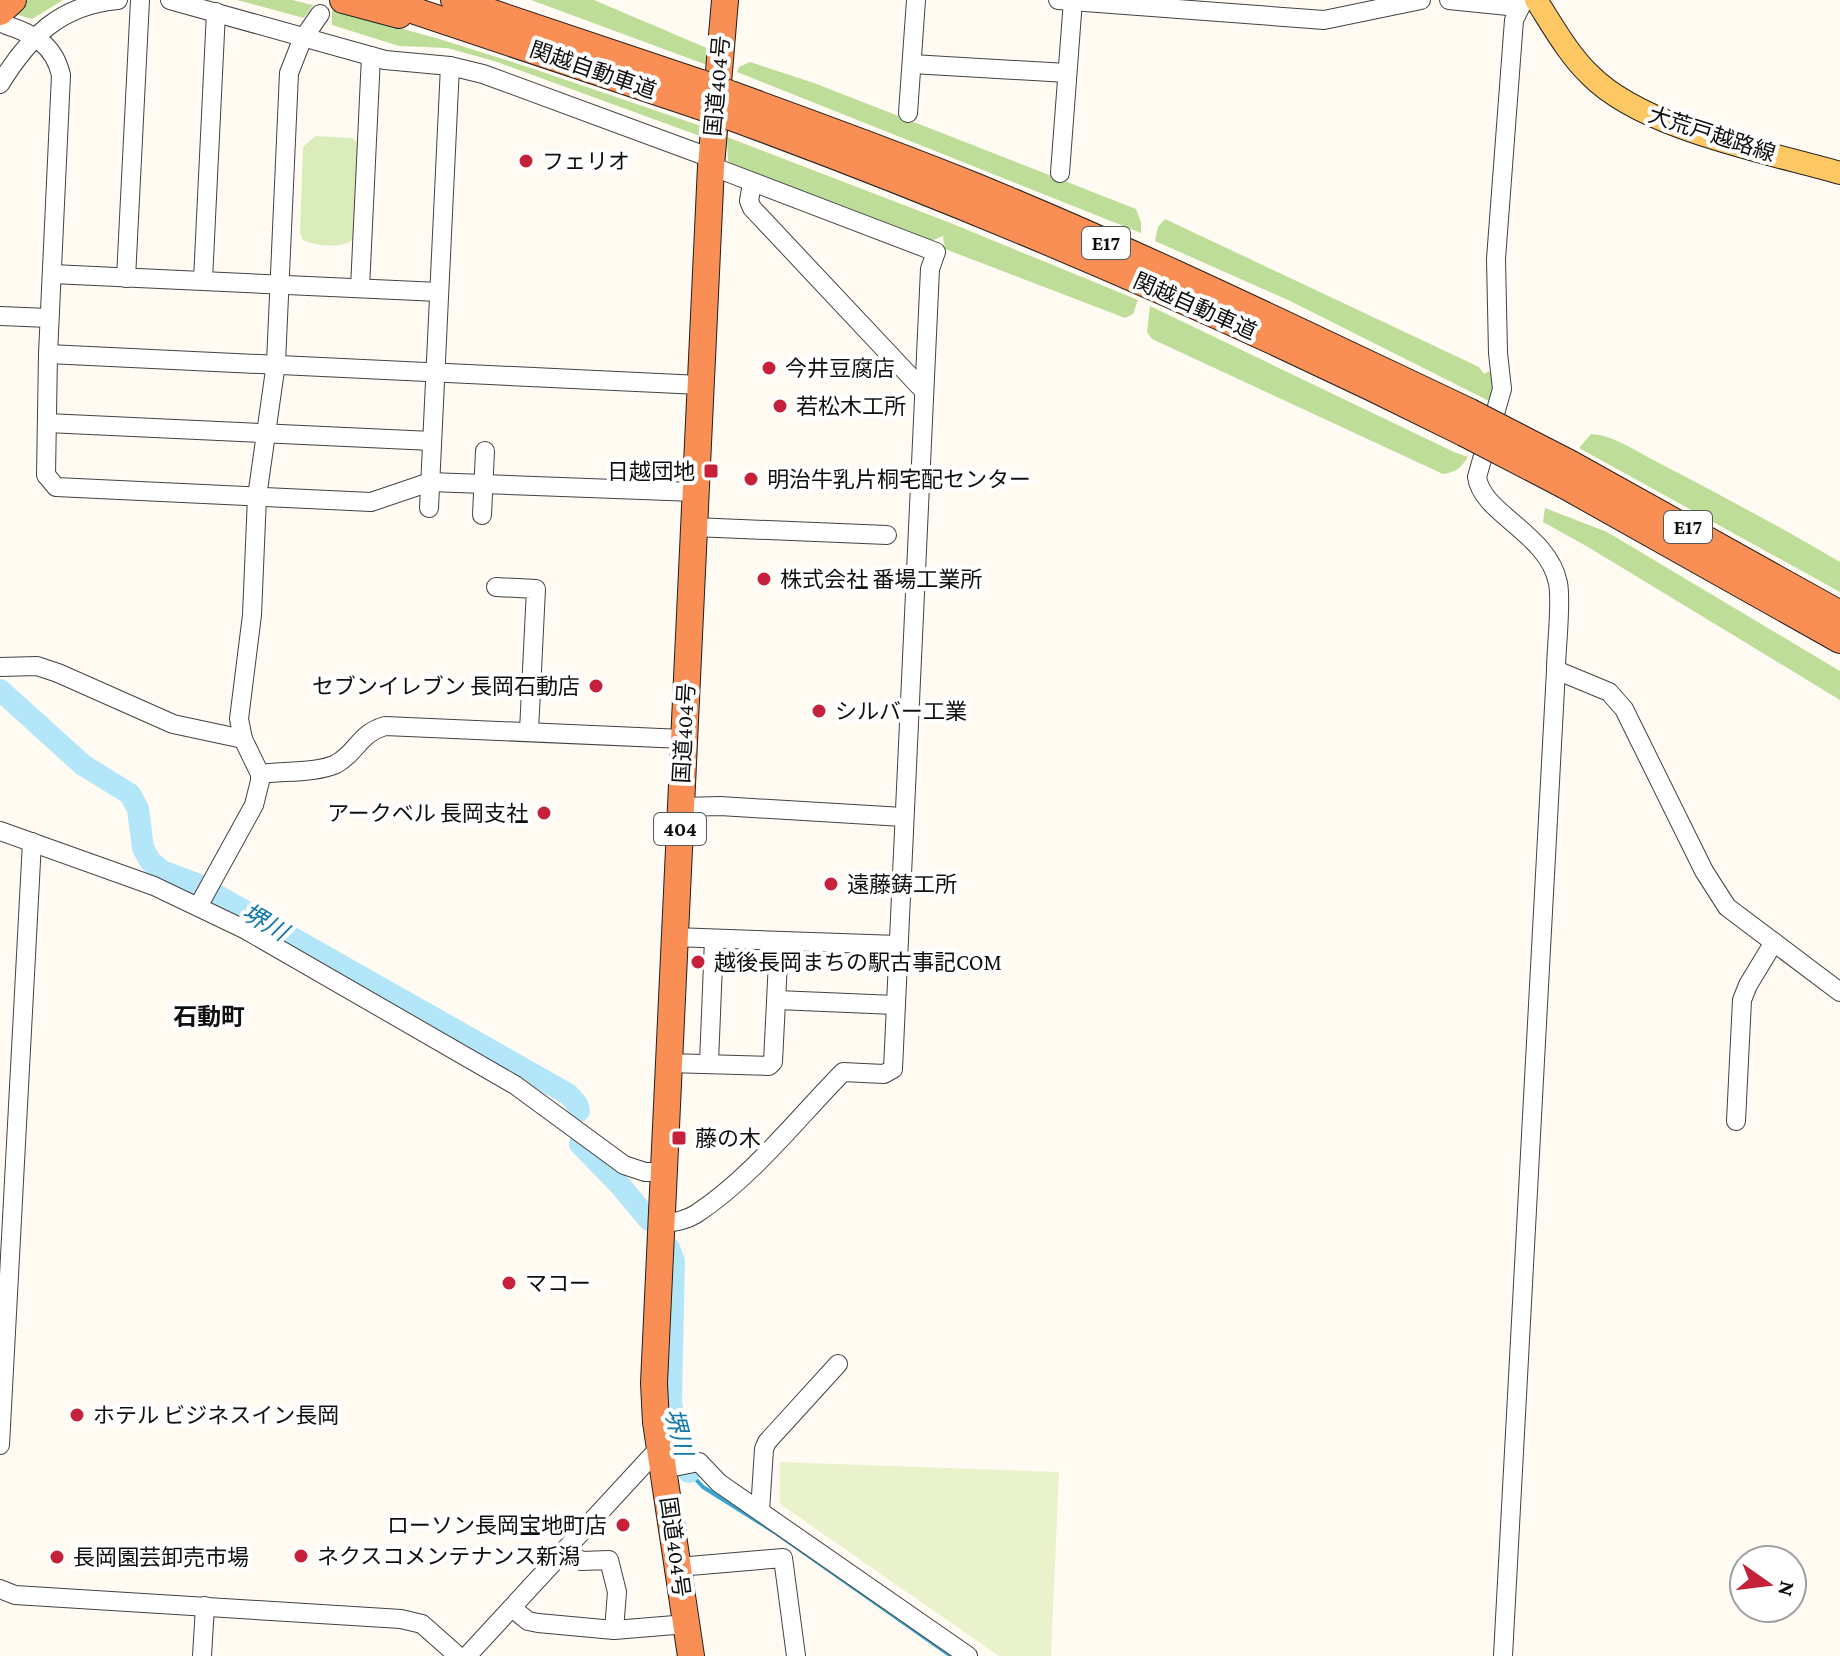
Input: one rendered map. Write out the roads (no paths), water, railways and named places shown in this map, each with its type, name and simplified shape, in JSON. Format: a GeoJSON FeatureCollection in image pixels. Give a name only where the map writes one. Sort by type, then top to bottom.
{"type":"FeatureCollection","features":[{"type":"Feature","properties":{"kind":"highway"},"geometry":{"type":"LineString","coordinates":[[343,0],[610,75]]}},
{"type":"Feature","properties":{"kind":"highway","name":"関越自動車道"},"geometry":{"type":"LineString","coordinates":[[382,0],[610,75],[698,94]]}},
{"type":"Feature","properties":{"kind":"highway","name":"関越自動車道"},"geometry":{"type":"LineString","coordinates":[[454,0],[732,106],[1467,423],[1840,612]]}},
{"type":"Feature","properties":{"kind":"highway"},"geometry":{"type":"LineString","coordinates":[[484,0],[661,64],[698,94]]}},
{"type":"Feature","properties":{"kind":"highway","name":"国道404号"},"geometry":{"type":"LineString","coordinates":[[691,1656],[678,1567],[673,1461],[654,1383],[711,162],[725,0]]}},
{"type":"Feature","properties":{"kind":"highway","name":"関越自動車道"},"geometry":{"type":"LineString","coordinates":[[1568,474],[1704,562],[1840,640]]}},
{"type":"Feature","properties":{"kind":"highway"},"geometry":{"type":"LineString","coordinates":[[1704,562],[1840,649]]}},
{"type":"Feature","properties":{"kind":"main road","name":"大荒戸越路線"},"geometry":{"type":"LineString","coordinates":[[1526,2],[1589,75],[1615,97],[1640,111],[1705,134],[1840,173]]}},
{"type":"Feature","properties":{"kind":"street"},"geometry":{"type":"LineString","coordinates":[[0,84],[34,36],[86,6],[118,0]]}},
{"type":"Feature","properties":{"kind":"street"},"geometry":{"type":"LineString","coordinates":[[126,278],[140,0]]}},
{"type":"Feature","properties":{"kind":"street"},"geometry":{"type":"LineString","coordinates":[[170,0],[371,56],[450,66],[515,85],[711,162],[752,183],[936,252],[930,269],[923,390],[893,1069],[884,1074],[843,1072],[752,1167],[720,1194],[694,1215],[677,1222],[660,1224]]}},
{"type":"Feature","properties":{"kind":"street"},"geometry":{"type":"LineString","coordinates":[[908,113],[916,0]]}},
{"type":"Feature","properties":{"kind":"street"},"geometry":{"type":"LineString","coordinates":[[1060,173],[1068,1],[1324,20],[1421,0]]}},
{"type":"Feature","properties":{"kind":"street"},"geometry":{"type":"LineString","coordinates":[[1449,0],[1526,2]]}},
{"type":"Feature","properties":{"kind":"street"},"geometry":{"type":"LineString","coordinates":[[1503,1656],[1556,670],[1558,583],[1550,563],[1526,532],[1488,501],[1477,477],[1502,389],[1496,259],[1514,20],[1526,2]]}},
{"type":"Feature","properties":{"kind":"street"},"geometry":{"type":"LineString","coordinates":[[6,12],[52,50],[61,75],[49,318],[46,475],[56,487],[371,502],[430,482],[695,492]]}},
{"type":"Feature","properties":{"kind":"street"},"geometry":{"type":"LineString","coordinates":[[203,280],[216,12]]}},
{"type":"Feature","properties":{"kind":"street"},"geometry":{"type":"LineString","coordinates":[[205,895],[259,793],[260,774],[243,739],[239,719],[252,615],[257,497],[276,363],[289,73],[305,36],[320,14]]}},
{"type":"Feature","properties":{"kind":"street"},"geometry":{"type":"LineString","coordinates":[[360,288],[371,56]]}},
{"type":"Feature","properties":{"kind":"street"},"geometry":{"type":"LineString","coordinates":[[912,64],[1067,73]]}},
{"type":"Feature","properties":{"kind":"street"},"geometry":{"type":"LineString","coordinates":[[429,508],[450,66]]}},
{"type":"Feature","properties":{"kind":"street"},"geometry":{"type":"LineString","coordinates":[[752,183],[749,201],[752,208],[923,390]]}},
{"type":"Feature","properties":{"kind":"street"},"geometry":{"type":"LineString","coordinates":[[52,274],[439,292]]}},
{"type":"Feature","properties":{"kind":"street"},"geometry":{"type":"LineString","coordinates":[[0,316],[49,318]]}},
{"type":"Feature","properties":{"kind":"street"},"geometry":{"type":"LineString","coordinates":[[48,354],[700,385]]}},
{"type":"Feature","properties":{"kind":"street"},"geometry":{"type":"LineString","coordinates":[[47,423],[432,441]]}},
{"type":"Feature","properties":{"kind":"street"},"geometry":{"type":"LineString","coordinates":[[482,515],[485,451]]}},
{"type":"Feature","properties":{"kind":"street"},"geometry":{"type":"LineString","coordinates":[[694,527],[887,535]]}},
{"type":"Feature","properties":{"kind":"street"},"geometry":{"type":"LineString","coordinates":[[496,587],[536,589],[529,731]]}},
{"type":"Feature","properties":{"kind":"street"},"geometry":{"type":"LineString","coordinates":[[0,667],[37,666],[173,724],[243,739]]}},
{"type":"Feature","properties":{"kind":"street"},"geometry":{"type":"LineString","coordinates":[[1556,670],[1597,686],[1616,699],[1638,735],[1716,891],[1727,907],[1840,992]]}},
{"type":"Feature","properties":{"kind":"street"},"geometry":{"type":"LineString","coordinates":[[260,774],[333,765],[345,758],[362,736],[385,726],[683,739]]}},
{"type":"Feature","properties":{"kind":"street"},"geometry":{"type":"LineString","coordinates":[[681,807],[720,806],[903,817]]}},
{"type":"Feature","properties":{"kind":"street"},"geometry":{"type":"LineString","coordinates":[[0,831],[154,886],[205,895],[515,1085],[624,1165],[645,1172],[662,1172]]}},
{"type":"Feature","properties":{"kind":"street"},"geometry":{"type":"LineString","coordinates":[[0,1445],[2,1360],[32,842]]}},
{"type":"Feature","properties":{"kind":"street"},"geometry":{"type":"LineString","coordinates":[[674,937],[898,945]]}},
{"type":"Feature","properties":{"kind":"street"},"geometry":{"type":"LineString","coordinates":[[709,1063],[714,939]]}},
{"type":"Feature","properties":{"kind":"street"},"geometry":{"type":"LineString","coordinates":[[668,1063],[769,1066],[773,1062],[779,941]]}},
{"type":"Feature","properties":{"kind":"street"},"geometry":{"type":"LineString","coordinates":[[1736,1121],[1742,1000],[1774,942]]}},
{"type":"Feature","properties":{"kind":"street"},"geometry":{"type":"LineString","coordinates":[[777,1000],[895,1005]]}},
{"type":"Feature","properties":{"kind":"street"},"geometry":{"type":"LineString","coordinates":[[760,1511],[767,1442],[838,1364]]}},
{"type":"Feature","properties":{"kind":"street"},"geometry":{"type":"LineString","coordinates":[[467,1656],[565,1550],[673,1461],[702,1464],[719,1483],[968,1656]]}},
{"type":"Feature","properties":{"kind":"street"},"geometry":{"type":"LineString","coordinates":[[565,1550],[581,1561],[609,1560],[617,1592],[614,1630]]}},
{"type":"Feature","properties":{"kind":"street"},"geometry":{"type":"LineString","coordinates":[[678,1567],[783,1558],[796,1656]]}},
{"type":"Feature","properties":{"kind":"street"},"geometry":{"type":"LineString","coordinates":[[0,1589],[15,1595],[401,1619],[422,1624],[458,1656]]}},
{"type":"Feature","properties":{"kind":"street"},"geometry":{"type":"LineString","coordinates":[[202,1656],[205,1606]]}},
{"type":"Feature","properties":{"kind":"street"},"geometry":{"type":"LineString","coordinates":[[512,1608],[533,1623],[614,1630],[687,1624]]}},
{"type":"Feature","properties":{"kind":"waterway","name":"堺川"},"geometry":{"type":"LineString","coordinates":[[0,690],[83,765],[130,794],[138,809],[143,848],[150,861],[162,871],[197,884],[568,1094],[579,1111]]}},
{"type":"Feature","properties":{"kind":"waterway","name":"堺川"},"geometry":{"type":"LineString","coordinates":[[580,1144],[649,1220]]}},
{"type":"Feature","properties":{"kind":"waterway","name":"堺川"},"geometry":{"type":"LineString","coordinates":[[669,1248],[674,1261],[671,1400],[675,1432],[689,1472]]}},
{"type":"Feature","properties":{"kind":"waterway"},"geometry":{"type":"LineString","coordinates":[[689,1472],[703,1487],[776,1533],[951,1656]]}},
{"type":"Feature","properties":{"kind":"place","name":"フェリオ"},"geometry":{"type":"Point","coordinates":[526,161]}},
{"type":"Feature","properties":{"kind":"place","name":"今井豆腐店"},"geometry":{"type":"Point","coordinates":[769,368]}},
{"type":"Feature","properties":{"kind":"place","name":"若松木工所"},"geometry":{"type":"Point","coordinates":[780,406]}},
{"type":"Feature","properties":{"kind":"place","name":"日越団地"},"geometry":{"type":"Point","coordinates":[711,471]}},
{"type":"Feature","properties":{"kind":"place","name":"明治牛乳片桐宅配センター"},"geometry":{"type":"Point","coordinates":[751,479]}},
{"type":"Feature","properties":{"kind":"place","name":"株式会社 番場工業所"},"geometry":{"type":"Point","coordinates":[764,579]}},
{"type":"Feature","properties":{"kind":"place","name":"セブンイレブン 長岡石動店"},"geometry":{"type":"Point","coordinates":[596,686]}},
{"type":"Feature","properties":{"kind":"place","name":"シルバー工業"},"geometry":{"type":"Point","coordinates":[819,711]}},
{"type":"Feature","properties":{"kind":"place","name":"アークベル 長岡支社"},"geometry":{"type":"Point","coordinates":[544,813]}},
{"type":"Feature","properties":{"kind":"place","name":"遠藤鋳工所"},"geometry":{"type":"Point","coordinates":[831,884]}},
{"type":"Feature","properties":{"kind":"place","name":"越後長岡まちの駅古事記COM"},"geometry":{"type":"Point","coordinates":[698,962]}},
{"type":"Feature","properties":{"kind":"place","name":"藤の木"},"geometry":{"type":"Point","coordinates":[679,1138]}},
{"type":"Feature","properties":{"kind":"place","name":"マコー"},"geometry":{"type":"Point","coordinates":[509,1283]}},
{"type":"Feature","properties":{"kind":"place","name":"ホテル ビジネスイン長岡"},"geometry":{"type":"Point","coordinates":[77,1415]}},
{"type":"Feature","properties":{"kind":"place","name":"ローソン長岡宝地町店"},"geometry":{"type":"Point","coordinates":[623,1525]}},
{"type":"Feature","properties":{"kind":"place","name":"ネクスコメンテナンス新潟"},"geometry":{"type":"Point","coordinates":[301,1556]}},
{"type":"Feature","properties":{"kind":"place","name":"長岡園芸卸売市場"},"geometry":{"type":"Point","coordinates":[57,1557]}},
{"type":"Feature","properties":{"kind":"district","name":"石動町"},"geometry":{"type":"Point","coordinates":[209,1016]}}]}
